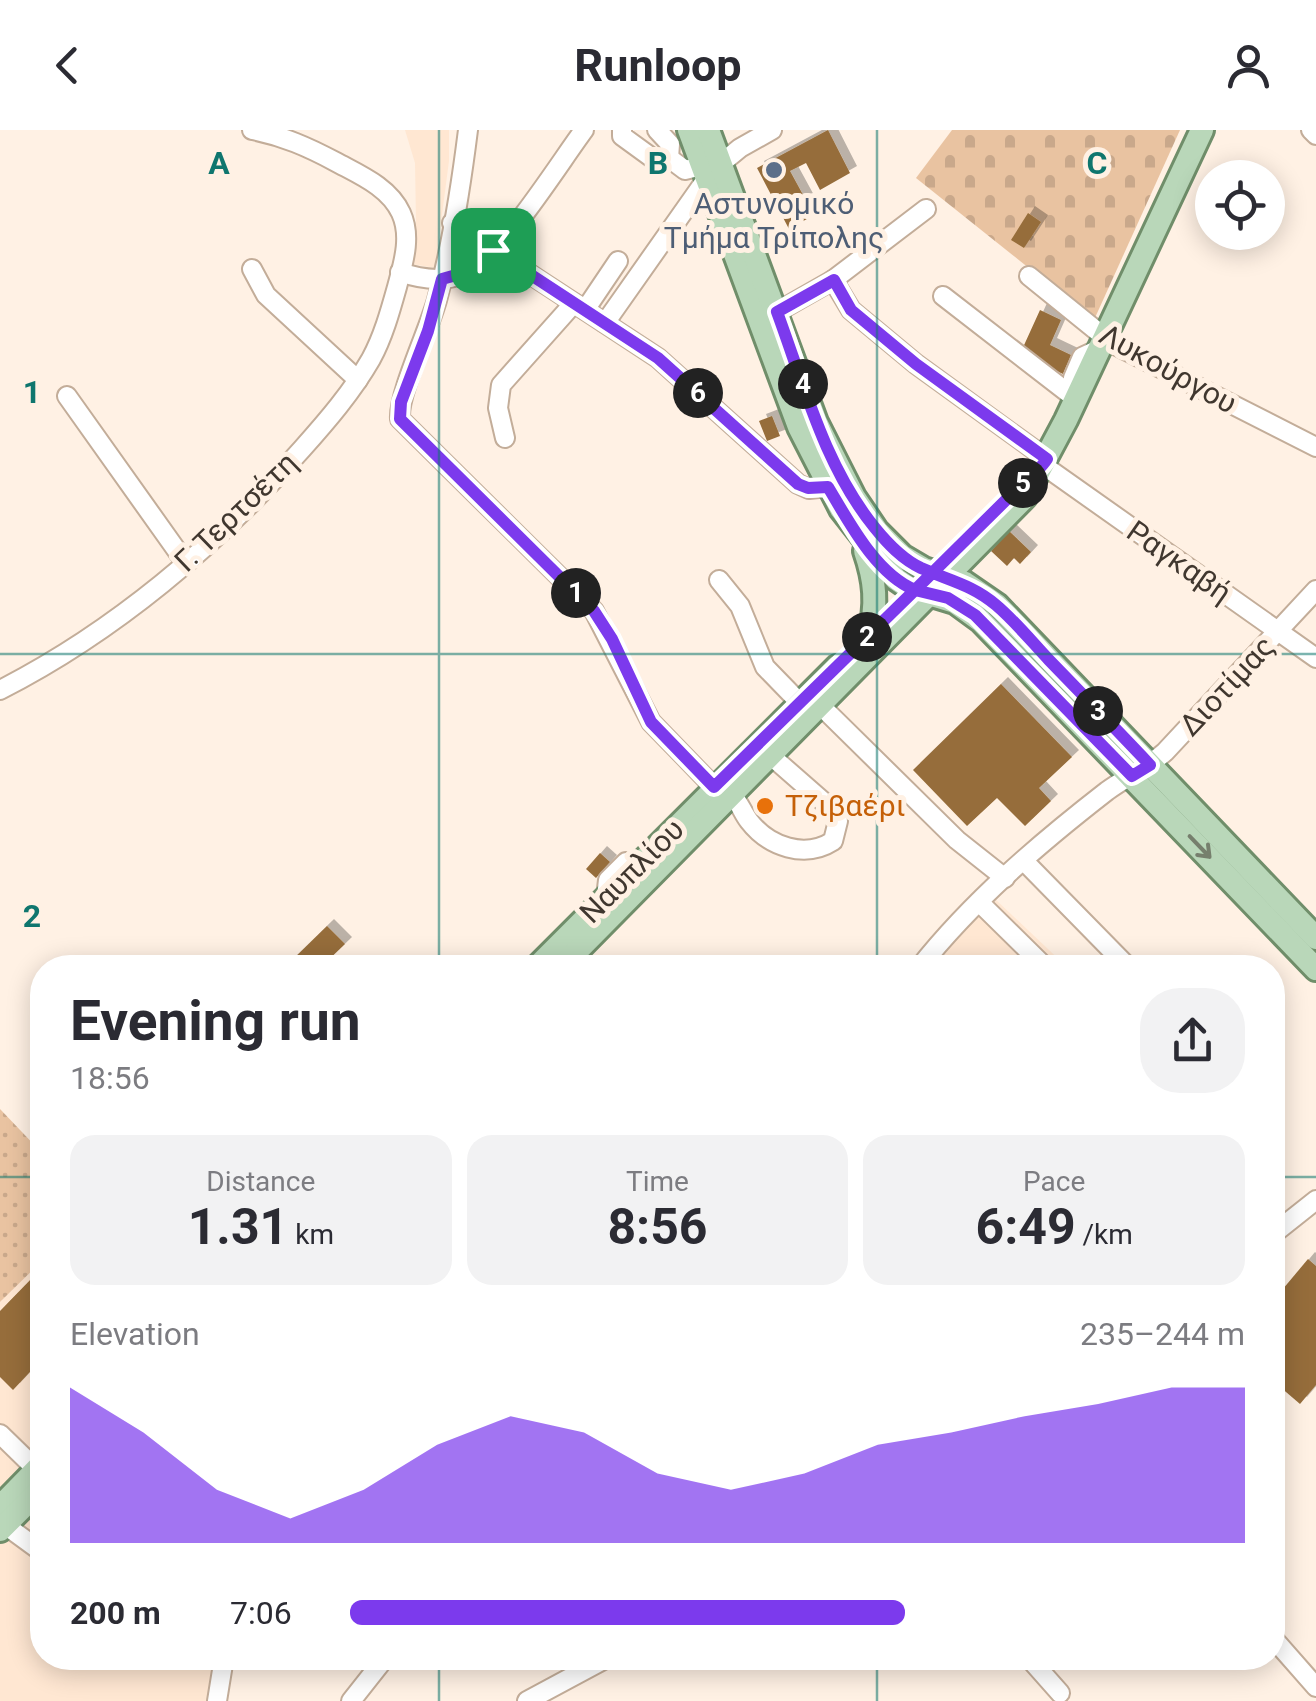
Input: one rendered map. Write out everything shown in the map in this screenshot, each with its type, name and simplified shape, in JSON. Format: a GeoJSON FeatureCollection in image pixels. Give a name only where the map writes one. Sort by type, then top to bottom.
{"type":"FeatureCollection","features":[{"type":"Feature","properties":{"kind":"main road"},"geometry":{"type":"LineString","coordinates":[[690,130],[777,312],[816,422],[854,497],[890,546],[975,615],[1316,938]]}},
{"type":"Feature","properties":{"kind":"main road"},"geometry":{"type":"LineString","coordinates":[[708,130],[709,170],[799,427],[828,487],[858,534],[896,579],[964,583],[997,605]]}},
{"type":"Feature","properties":{"kind":"main road"},"geometry":{"type":"LineString","coordinates":[[1045,462],[1202,130]]}},
{"type":"Feature","properties":{"kind":"main road","name":"Ναυπλίου"},"geometry":{"type":"LineString","coordinates":[[549,955],[640,862],[770,755],[870,635],[992,533],[1019,505],[1045,462]]}},
{"type":"Feature","properties":{"kind":"main road","name":"Ναυπλίου"},"geometry":{"type":"LineString","coordinates":[[572,955],[723,791],[932,583],[1045,462]]}},
{"type":"Feature","properties":{"kind":"main road"},"geometry":{"type":"LineString","coordinates":[[992,533],[983,552],[981,580],[997,605],[1316,969]]}},
{"type":"Feature","properties":{"kind":"main road"},"geometry":{"type":"LineString","coordinates":[[858,534],[875,590],[870,635]]}},
{"type":"Feature","properties":{"kind":"main road"},"geometry":{"type":"LineString","coordinates":[[2,1521],[30,1487]]}},
{"type":"Feature","properties":{"kind":"street","name":"Γ. Τερτσέτη"},"geometry":{"type":"LineString","coordinates":[[0,690],[109,623],[264,491],[358,380],[385,326],[406,232],[394,202],[303,137],[252,130]]}},
{"type":"Feature","properties":{"kind":"street"},"geometry":{"type":"LineString","coordinates":[[468,130],[442,279],[428,331],[401,402],[400,419],[594,611],[612,639],[651,722],[723,791],[750,824],[779,846],[808,850],[833,841],[838,821],[834,811],[770,755]]}},
{"type":"Feature","properties":{"kind":"street"},"geometry":{"type":"LineString","coordinates":[[400,272],[425,280],[467,272],[493,250],[584,130]]}},
{"type":"Feature","properties":{"kind":"street"},"geometry":{"type":"LineString","coordinates":[[622,130],[622,136],[655,160],[669,158]]}},
{"type":"Feature","properties":{"kind":"street"},"geometry":{"type":"LineString","coordinates":[[657,130],[670,144],[669,158]]}},
{"type":"Feature","properties":{"kind":"street"},"geometry":{"type":"LineString","coordinates":[[605,323],[709,170],[771,130]]}},
{"type":"Feature","properties":{"kind":"street"},"geometry":{"type":"LineString","coordinates":[[669,158],[682,170],[709,170]]}},
{"type":"Feature","properties":{"kind":"street"},"geometry":{"type":"LineString","coordinates":[[777,312],[834,280],[926,208]]}},
{"type":"Feature","properties":{"kind":"street"},"geometry":{"type":"LineString","coordinates":[[452,222],[678,374],[798,484],[828,487]]}},
{"type":"Feature","properties":{"kind":"street"},"geometry":{"type":"LineString","coordinates":[[506,438],[498,408],[501,386],[618,260]]}},
{"type":"Feature","properties":{"kind":"street"},"geometry":{"type":"LineString","coordinates":[[252,269],[266,295],[358,380]]}},
{"type":"Feature","properties":{"kind":"street","name":"Λυκούργου"},"geometry":{"type":"LineString","coordinates":[[1030,276],[1100,344],[1316,447]]}},
{"type":"Feature","properties":{"kind":"street","name":"Ραγκαβή"},"geometry":{"type":"LineString","coordinates":[[834,280],[851,310],[916,364],[1316,658]]}},
{"type":"Feature","properties":{"kind":"street"},"geometry":{"type":"LineString","coordinates":[[942,296],[1078,395]]}},
{"type":"Feature","properties":{"kind":"street"},"geometry":{"type":"LineString","coordinates":[[66,396],[185,562]]}},
{"type":"Feature","properties":{"kind":"street"},"geometry":{"type":"LineString","coordinates":[[719,580],[740,606],[765,667],[1005,878]]}},
{"type":"Feature","properties":{"kind":"street","name":"Διοτίμας"},"geometry":{"type":"LineString","coordinates":[[931,955],[1024,861],[1102,796],[1141,771],[1206,710],[1316,590]]}},
{"type":"Feature","properties":{"kind":"street"},"geometry":{"type":"LineString","coordinates":[[1024,861],[1115,955]]}},
{"type":"Feature","properties":{"kind":"street"},"geometry":{"type":"LineString","coordinates":[[980,902],[1033,955]]}},
{"type":"Feature","properties":{"kind":"street"},"geometry":{"type":"LineString","coordinates":[[1285,1225],[1316,1200]]}},
{"type":"Feature","properties":{"kind":"street"},"geometry":{"type":"LineString","coordinates":[[0,1434],[30,1463]]}},
{"type":"Feature","properties":{"kind":"street"},"geometry":{"type":"LineString","coordinates":[[2,1521],[30,1543]]}},
{"type":"Feature","properties":{"kind":"street"},"geometry":{"type":"LineString","coordinates":[[1285,1652],[1316,1687]]}},
{"type":"Feature","properties":{"kind":"street"},"geometry":{"type":"LineString","coordinates":[[217,1701],[222,1670]]}},
{"type":"Feature","properties":{"kind":"street"},"geometry":{"type":"LineString","coordinates":[[351,1701],[376,1670]]}},
{"type":"Feature","properties":{"kind":"street"},"geometry":{"type":"LineString","coordinates":[[528,1701],[585,1670]]}},
{"type":"Feature","properties":{"kind":"street"},"geometry":{"type":"LineString","coordinates":[[1040,1670],[1060,1693]]}},
{"type":"Feature","properties":{"kind":"shaded area"},"geometry":{"type":"Polygon","coordinates":[[[405,130],[449,130],[449,161],[435,268],[412,264],[415,163],[405,130]]]}},
{"type":"Feature","properties":{"kind":"shaded area"},"geometry":{"type":"Polygon","coordinates":[[[994,898],[1054,955],[938,955],[994,898]]]}},
{"type":"Feature","properties":{"kind":"shaded area"},"geometry":{"type":"Polygon","coordinates":[[[30,1273],[30,1460],[26,1464],[30,1468],[30,1670],[213,1670],[207,1701],[0,1701],[0,1302],[30,1273]]]}},
{"type":"Feature","properties":{"kind":"green space"},"geometry":{"type":"Polygon","coordinates":[[[952,130],[1180,130],[1094,320],[916,178],[952,130]]]}},
{"type":"Feature","properties":{"kind":"green space"},"geometry":{"type":"Polygon","coordinates":[[[0,1109],[30,1140],[30,1273],[0,1302],[0,1109]]]}},
{"type":"Feature","properties":{"kind":"building"},"geometry":{"type":"Polygon","coordinates":[[[828,130],[850,173],[820,190],[806,163],[790,171],[814,215],[789,229],[757,168],[828,130]]]}},
{"type":"Feature","properties":{"kind":"building"},"geometry":{"type":"Polygon","coordinates":[[[1028,213],[1041,222],[1024,248],[1011,240],[1028,213]]]}},
{"type":"Feature","properties":{"kind":"building"},"geometry":{"type":"Polygon","coordinates":[[[1040,310],[1061,320],[1050,345],[1071,355],[1063,374],[1020,354],[1040,310]]]}},
{"type":"Feature","properties":{"kind":"building"},"geometry":{"type":"Polygon","coordinates":[[[772,416],[780,436],[767,441],[759,421],[772,416]]]}},
{"type":"Feature","properties":{"kind":"building"},"geometry":{"type":"Polygon","coordinates":[[[1009,531],[1031,552],[1020,564],[1014,558],[1007,566],[991,551],[1009,531]]]}},
{"type":"Feature","properties":{"kind":"building"},"geometry":{"type":"Polygon","coordinates":[[[1001,684],[1072,757],[1039,788],[1051,801],[1025,826],[997,798],[967,826],[913,770],[1001,684]]]}},
{"type":"Feature","properties":{"kind":"building"},"geometry":{"type":"Polygon","coordinates":[[[600,853],[610,862],[596,878],[586,869],[600,853]]]}},
{"type":"Feature","properties":{"kind":"building"},"geometry":{"type":"Polygon","coordinates":[[[327,926],[345,944],[334,955],[297,955],[327,926]]]}},
{"type":"Feature","properties":{"kind":"building"},"geometry":{"type":"Polygon","coordinates":[[[1308,1259],[1316,1266],[1316,1385],[1300,1404],[1285,1391],[1285,1286],[1308,1259]]]}},
{"type":"Feature","properties":{"kind":"building"},"geometry":{"type":"Polygon","coordinates":[[[30,1280],[30,1372],[13,1390],[0,1377],[0,1311],[30,1280]]]}},
{"type":"Feature","properties":{"kind":"place","name":"Αστυνομικό Τμήμα Τρίπολης"},"geometry":{"type":"Point","coordinates":[774,170]}},
{"type":"Feature","properties":{"kind":"place","name":"Τζιβαέρι"},"geometry":{"type":"Point","coordinates":[765,806]}},
{"type":"Feature","properties":{"kind":"route"},"geometry":{"type":"LineString","coordinates":[[493,250],[475,268],[442,279],[428,331],[401,402],[400,419],[594,611],[612,639],[651,722],[714,787],[915,590],[948,598],[975,615],[1132,776],[1150,765],[997,605],[964,583],[933,572],[924,570],[910,562],[868,520],[816,422],[777,312],[834,280],[851,310],[916,364],[1047,459],[1044,465],[1026,480],[968,538],[933,572],[915,590],[896,579],[877,558],[828,487],[798,484],[658,358],[493,250]]}}]}
